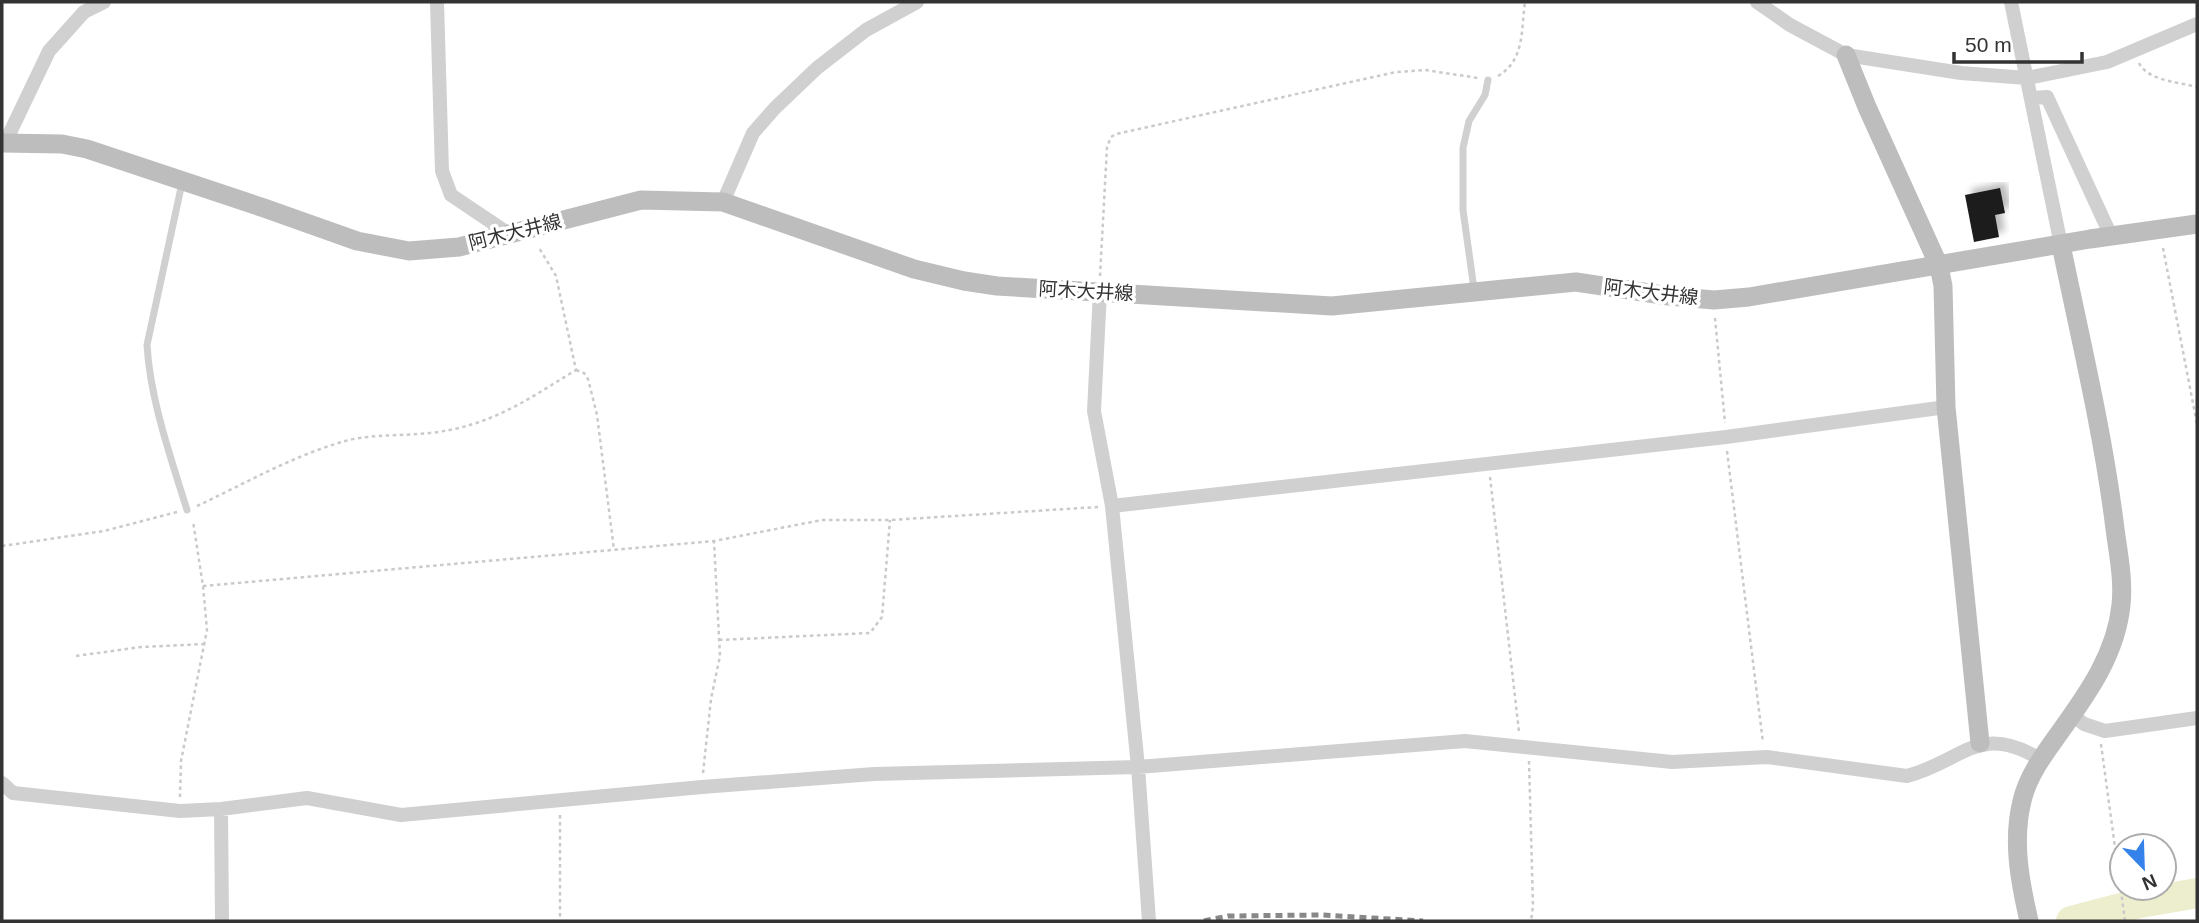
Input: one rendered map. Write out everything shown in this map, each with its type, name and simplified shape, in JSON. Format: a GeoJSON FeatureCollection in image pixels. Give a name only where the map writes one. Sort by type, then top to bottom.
{"type":"FeatureCollection","features":[{"type":"Feature","properties":{"kind":"main road"},"geometry":{"type":"LineString","coordinates":[[1846,55],[1940,266],[1943,286],[1946,407],[1980,743]]}},
{"type":"Feature","properties":{"kind":"main road","name":"阿木大井線"},"geometry":{"type":"LineString","coordinates":[[3,143],[62,144],[112,157],[357,241],[409,251],[459,247],[641,200],[723,202],[933,274],[997,286],[1332,306],[1576,282],[1714,300],[1749,297],[2197,224]]}},
{"type":"Feature","properties":{"kind":"main road"},"geometry":{"type":"LineString","coordinates":[[2028,918],[2018,863],[2018,823],[2022,799],[2040,759],[2105,664],[2113,646],[2122,585],[2099,429],[2061,246]]}},
{"type":"Feature","properties":{"kind":"street"},"geometry":{"type":"LineString","coordinates":[[3,143],[49,51],[84,12],[104,2]]}},
{"type":"Feature","properties":{"kind":"street"},"geometry":{"type":"LineString","coordinates":[[437,2],[442,172],[451,195],[518,232]]}},
{"type":"Feature","properties":{"kind":"street"},"geometry":{"type":"LineString","coordinates":[[723,202],[753,133],[775,108],[817,68],[866,30],[917,2]]}},
{"type":"Feature","properties":{"kind":"street"},"geometry":{"type":"LineString","coordinates":[[1757,2],[1790,25],[1846,55],[1961,74],[2027,78],[2107,62],[2197,24]]}},
{"type":"Feature","properties":{"kind":"street"},"geometry":{"type":"LineString","coordinates":[[2011,2],[2061,246]]}},
{"type":"Feature","properties":{"kind":"street"},"geometry":{"type":"LineString","coordinates":[[2031,98],[2047,97],[2111,236]]}},
{"type":"Feature","properties":{"kind":"street"},"geometry":{"type":"LineString","coordinates":[[1100,292],[1094,411],[1112,506],[1138,768],[1149,921]]}},
{"type":"Feature","properties":{"kind":"street"},"geometry":{"type":"LineString","coordinates":[[1112,506],[1726,437],[1946,407]]}},
{"type":"Feature","properties":{"kind":"street"},"geometry":{"type":"LineString","coordinates":[[2072,715],[2084,724],[2105,731],[2197,718]]}},
{"type":"Feature","properties":{"kind":"street"},"geometry":{"type":"LineString","coordinates":[[2,783],[13,793],[180,811],[221,809],[307,797],[401,815],[874,774],[1138,768],[1465,741],[1672,762],[1765,757],[1907,776],[1922,772],[1980,743],[2021,748],[2040,759]]}},
{"type":"Feature","properties":{"kind":"street"},"geometry":{"type":"LineString","coordinates":[[221,809],[222,921]]}},
{"type":"Feature","properties":{"kind":"lane"},"geometry":{"type":"LineString","coordinates":[[1475,290],[1463,210],[1463,148],[1469,121],[1485,95],[1488,80]]}},
{"type":"Feature","properties":{"kind":"lane"},"geometry":{"type":"LineString","coordinates":[[182,181],[147,345],[148,364],[166,439],[189,510]]}},
{"type":"Feature","properties":{"kind":"path"},"geometry":{"type":"LineString","coordinates":[[1100,292],[1107,148],[1111,137],[1396,72],[1425,70],[1488,80],[1503,73],[1517,59],[1525,2]]}},
{"type":"Feature","properties":{"kind":"path"},"geometry":{"type":"LineString","coordinates":[[2132,51],[2142,70],[2153,76],[2197,87]]}},
{"type":"Feature","properties":{"kind":"path"},"geometry":{"type":"LineString","coordinates":[[2159,230],[2197,424]]}},
{"type":"Feature","properties":{"kind":"path"},"geometry":{"type":"LineString","coordinates":[[518,232],[556,276],[576,370]]}},
{"type":"Feature","properties":{"kind":"path"},"geometry":{"type":"LineString","coordinates":[[1714,300],[1726,437],[1765,757]]}},
{"type":"Feature","properties":{"kind":"path"},"geometry":{"type":"LineString","coordinates":[[2,546],[104,531],[189,510],[310,454],[347,441],[368,436],[431,433],[487,421],[510,411],[576,370]]}},
{"type":"Feature","properties":{"kind":"path"},"geometry":{"type":"LineString","coordinates":[[576,370],[584,373],[588,380],[597,415],[614,550]]}},
{"type":"Feature","properties":{"kind":"path"},"geometry":{"type":"LineString","coordinates":[[1489,464],[1524,747],[1533,906],[1531,921]]}},
{"type":"Feature","properties":{"kind":"path"},"geometry":{"type":"LineString","coordinates":[[204,586],[714,541],[822,520],[890,520],[1112,506]]}},
{"type":"Feature","properties":{"kind":"path"},"geometry":{"type":"LineString","coordinates":[[180,811],[181,761],[207,630],[196,532],[189,510]]}},
{"type":"Feature","properties":{"kind":"path"},"geometry":{"type":"LineString","coordinates":[[719,640],[870,633],[882,617],[890,520]]}},
{"type":"Feature","properties":{"kind":"path"},"geometry":{"type":"LineString","coordinates":[[704,787],[703,762],[720,656],[714,541]]}},
{"type":"Feature","properties":{"kind":"path"},"geometry":{"type":"LineString","coordinates":[[76,656],[141,647],[205,644]]}},
{"type":"Feature","properties":{"kind":"path"},"geometry":{"type":"LineString","coordinates":[[2099,729],[2125,921]]}},
{"type":"Feature","properties":{"kind":"path"},"geometry":{"type":"LineString","coordinates":[[560,801],[560,921]]}},
{"type":"Feature","properties":{"kind":"building"},"geometry":{"type":"Polygon","coordinates":[[[2000,188],[2005,213],[1995,215],[1999,237],[1974,242],[1965,195],[2000,188]]]}},
{"type":"Feature","properties":{"kind":"waterway"},"geometry":{"type":"LineString","coordinates":[[2071,921],[2140,903],[2197,893]]}},
{"type":"Feature","properties":{"kind":"railway"},"geometry":{"type":"LineString","coordinates":[[1204,921],[1228,916],[1322,915],[1423,921]]}}]}
